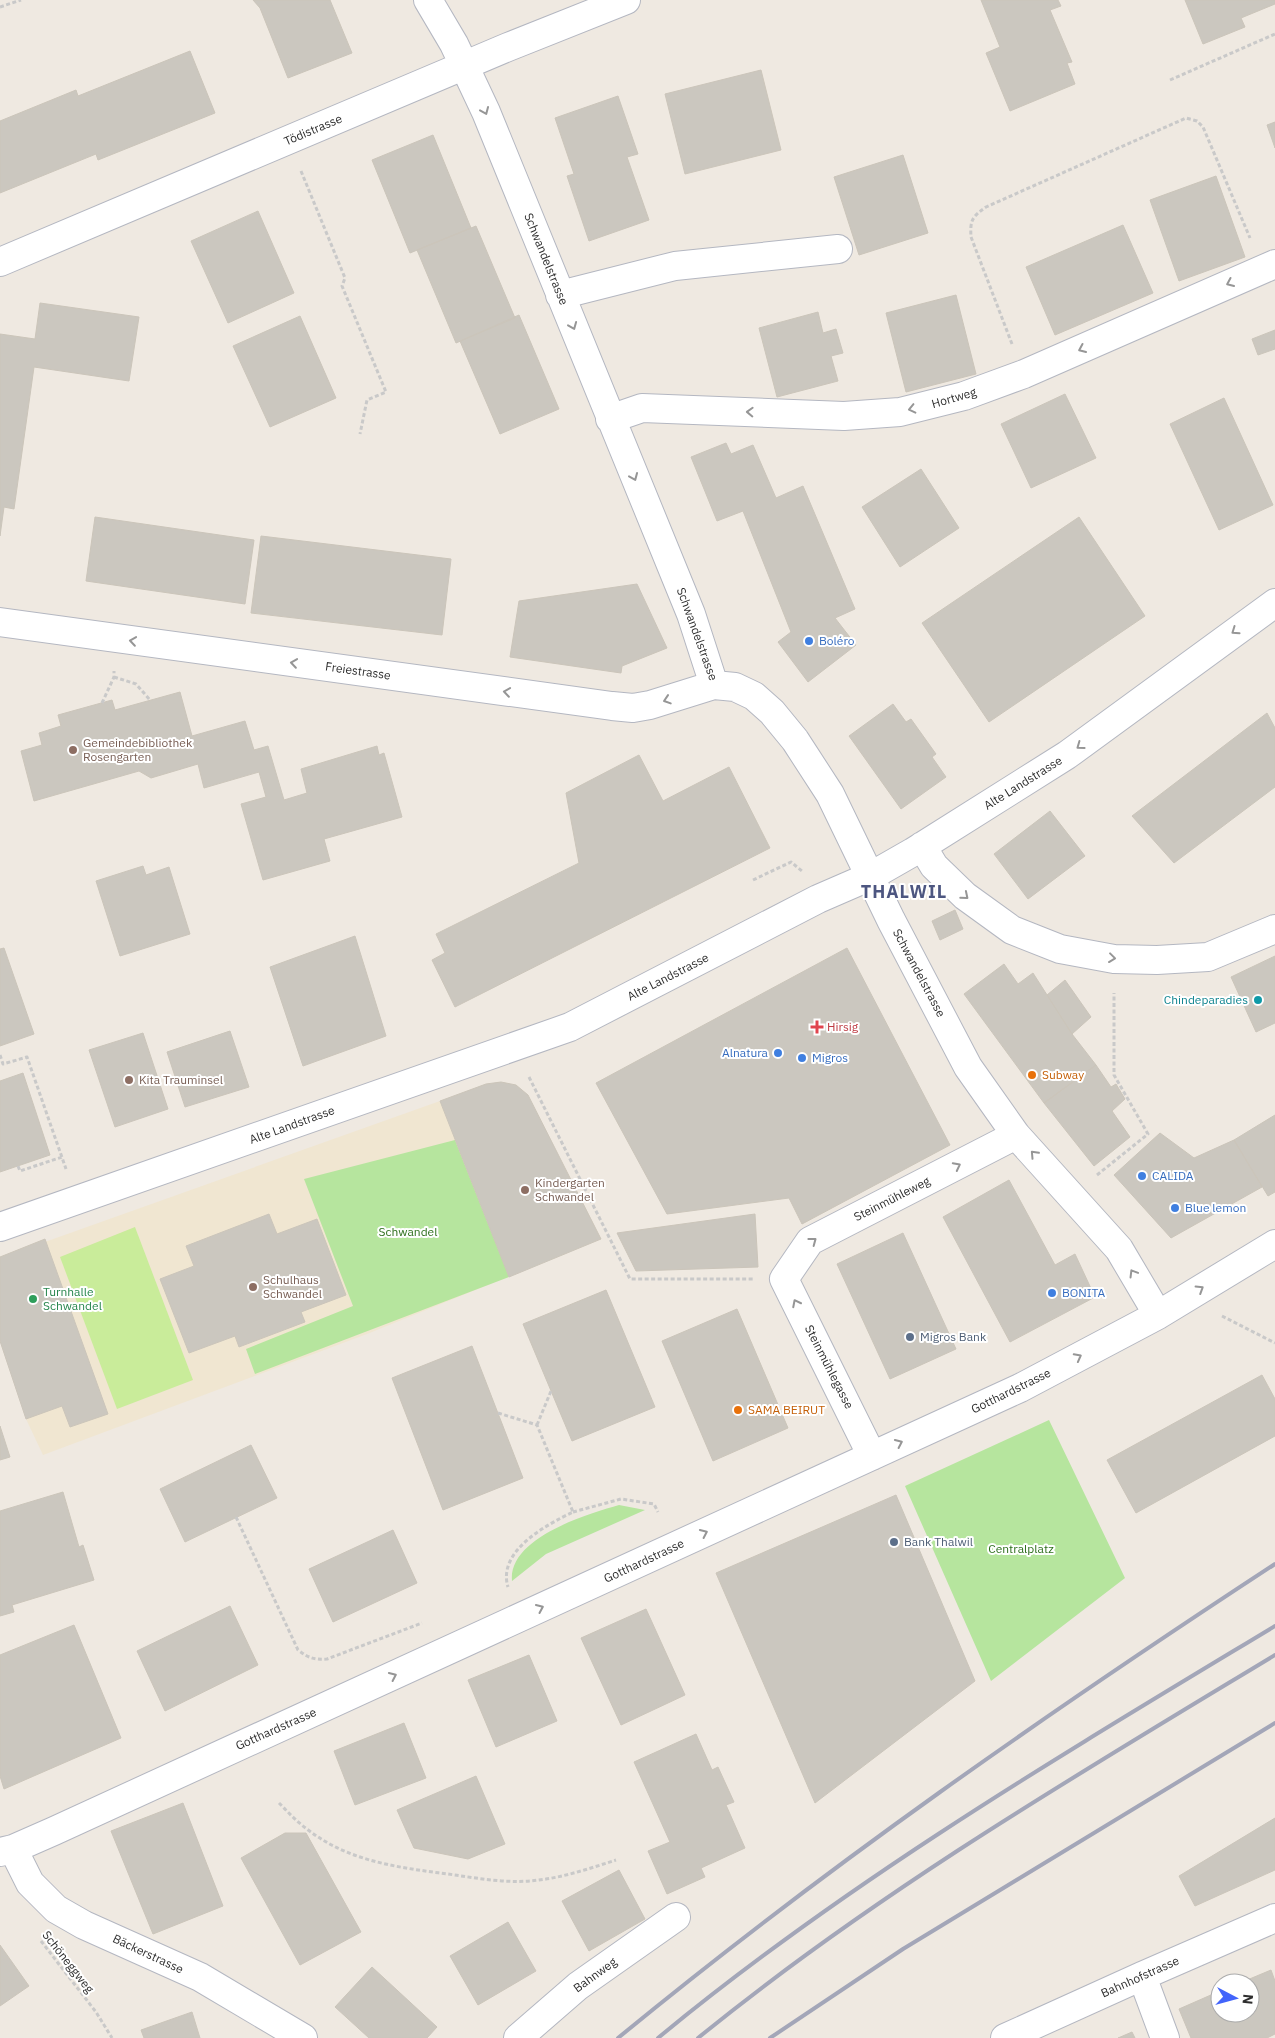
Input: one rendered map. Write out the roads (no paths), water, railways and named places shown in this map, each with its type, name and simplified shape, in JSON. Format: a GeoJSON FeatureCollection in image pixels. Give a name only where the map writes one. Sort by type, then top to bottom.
{"type":"FeatureCollection","features":[{"type":"Feature","properties":{"kind":"street","name":"Schwandelstrasse"},"geometry":{"type":"LineString","coordinates":[[428,0],[445,28],[486,112],[610,420],[691,614],[714,685],[734,688],[754,696],[772,712],[795,740],[830,794],[891,920],[968,1067],[1016,1135],[1119,1249],[1158,1315]]}},
{"type":"Feature","properties":{"kind":"street","name":"Tödistrasse"},"geometry":{"type":"LineString","coordinates":[[0,262],[465,67],[508,47],[626,0]]}},
{"type":"Feature","properties":{"kind":"street"},"geometry":{"type":"LineString","coordinates":[[560,294],[675,266],[838,249]]}},
{"type":"Feature","properties":{"kind":"street","name":"Hortweg"},"geometry":{"type":"LineString","coordinates":[[610,420],[642,408],[844,416],[900,412],[964,396],[1024,374],[1269,266]]}},
{"type":"Feature","properties":{"kind":"street","name":"Alte Landstrasse"},"geometry":{"type":"LineString","coordinates":[[0,1227],[570,1027],[818,899],[871,876],[922,846],[1067,755],[1275,603]]}},
{"type":"Feature","properties":{"kind":"street","name":"Freiestrasse"},"geometry":{"type":"LineString","coordinates":[[0,622],[612,706],[642,707],[714,685]]}},
{"type":"Feature","properties":{"kind":"street"},"geometry":{"type":"LineString","coordinates":[[922,846],[934,866],[965,896],[1012,930],[1060,949],[1114,959],[1157,960],[1208,957],[1275,930]]}},
{"type":"Feature","properties":{"kind":"street","name":"Steinmühleweg"},"geometry":{"type":"LineString","coordinates":[[784,1279],[810,1241],[1016,1135]]}},
{"type":"Feature","properties":{"kind":"street","name":"Gotthardstrasse"},"geometry":{"type":"LineString","coordinates":[[6,1850],[348,1696],[1020,1388],[1158,1315],[1275,1244]]}},
{"type":"Feature","properties":{"kind":"street","name":"Steinmühlegasse"},"geometry":{"type":"LineString","coordinates":[[784,1279],[872,1456]]}},
{"type":"Feature","properties":{"kind":"street","name":"Bäckerstrasse"},"geometry":{"type":"LineString","coordinates":[[6,1850],[30,1883],[56,1908],[84,1924],[200,1977],[303,2038]]}},
{"type":"Feature","properties":{"kind":"street","name":"Bahnweg"},"geometry":{"type":"LineString","coordinates":[[518,2038],[578,1986],[676,1917]]}},
{"type":"Feature","properties":{"kind":"street","name":"Bahnhofstrasse"},"geometry":{"type":"LineString","coordinates":[[1005,2038],[1275,1918]]}},
{"type":"Feature","properties":{"kind":"street"},"geometry":{"type":"LineString","coordinates":[[1142,1976],[1165,2038]]}},
{"type":"Feature","properties":{"kind":"railway"},"geometry":{"type":"LineString","coordinates":[[618,2038],[697,1974],[858,1851],[1106,1676],[1275,1564]]}},
{"type":"Feature","properties":{"kind":"railway"},"geometry":{"type":"LineString","coordinates":[[658,2038],[731,1980],[881,1872],[1037,1771],[1275,1626]]}},
{"type":"Feature","properties":{"kind":"railway"},"geometry":{"type":"LineString","coordinates":[[698,2038],[836,1933],[907,1884],[1053,1790],[1275,1655]]}},
{"type":"Feature","properties":{"kind":"railway"},"geometry":{"type":"LineString","coordinates":[[770,2038],[903,1949],[1275,1723]]}},
{"type":"Feature","properties":{"kind":"place","name":"Boléro"},"geometry":{"type":"Point","coordinates":[809,641]}},
{"type":"Feature","properties":{"kind":"place","name":"Gemeindebibliothek Rosengarten"},"geometry":{"type":"Point","coordinates":[73,750]}},
{"type":"Feature","properties":{"kind":"place","name":"Chindeparadies"},"geometry":{"type":"Point","coordinates":[1258,1000]}},
{"type":"Feature","properties":{"kind":"place","name":"Hirsig"},"geometry":{"type":"Point","coordinates":[817,1027]}},
{"type":"Feature","properties":{"kind":"place","name":"Alnatura"},"geometry":{"type":"Point","coordinates":[778,1053]}},
{"type":"Feature","properties":{"kind":"place","name":"Migros"},"geometry":{"type":"Point","coordinates":[802,1058]}},
{"type":"Feature","properties":{"kind":"place","name":"Subway"},"geometry":{"type":"Point","coordinates":[1032,1075]}},
{"type":"Feature","properties":{"kind":"place","name":"Kita Trauminsel"},"geometry":{"type":"Point","coordinates":[129,1080]}},
{"type":"Feature","properties":{"kind":"place","name":"CALIDA"},"geometry":{"type":"Point","coordinates":[1142,1176]}},
{"type":"Feature","properties":{"kind":"place","name":"Kindergarten Schwandel"},"geometry":{"type":"Point","coordinates":[525,1190]}},
{"type":"Feature","properties":{"kind":"place","name":"Blue lemon"},"geometry":{"type":"Point","coordinates":[1175,1208]}},
{"type":"Feature","properties":{"kind":"place","name":"Schulhaus Schwandel"},"geometry":{"type":"Point","coordinates":[253,1287]}},
{"type":"Feature","properties":{"kind":"place","name":"BONITA"},"geometry":{"type":"Point","coordinates":[1052,1293]}},
{"type":"Feature","properties":{"kind":"place","name":"Turnhalle Schwandel"},"geometry":{"type":"Point","coordinates":[33,1299]}},
{"type":"Feature","properties":{"kind":"place","name":"Migros Bank"},"geometry":{"type":"Point","coordinates":[910,1337]}},
{"type":"Feature","properties":{"kind":"place","name":"SAMA BEIRUT"},"geometry":{"type":"Point","coordinates":[738,1410]}},
{"type":"Feature","properties":{"kind":"place","name":"Bank Thalwil"},"geometry":{"type":"Point","coordinates":[894,1542]}},
{"type":"Feature","properties":{"kind":"district","name":"THALWIL"},"geometry":{"type":"Point","coordinates":[904,892]}},
{"type":"Feature","properties":{"kind":"park label","name":"Schwandel"},"geometry":{"type":"Point","coordinates":[408,1232]}},
{"type":"Feature","properties":{"kind":"park label","name":"Centralplatz"},"geometry":{"type":"Point","coordinates":[1021,1549]}}]}
